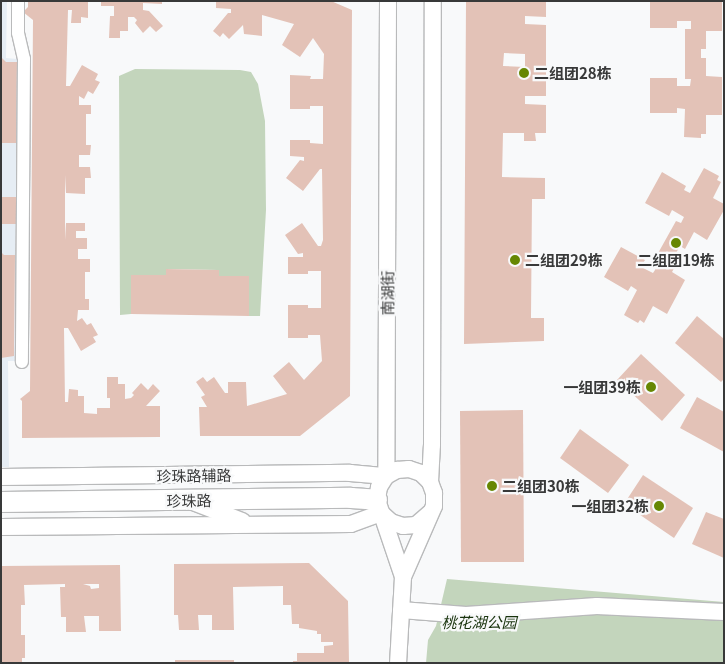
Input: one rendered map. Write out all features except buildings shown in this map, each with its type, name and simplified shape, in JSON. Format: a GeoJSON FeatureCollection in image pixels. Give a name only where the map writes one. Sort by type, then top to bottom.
{"type":"FeatureCollection","features":[{"type":"Feature","properties":{"kind":"street"},"geometry":{"type":"LineString","coordinates":[[18,1],[18,33],[24,59],[22,362]]}},
{"type":"Feature","properties":{"kind":"street","name":"南湖街"},"geometry":{"type":"LineString","coordinates":[[379,507],[379,487],[386,476],[388,1]]}},
{"type":"Feature","properties":{"kind":"street"},"geometry":{"type":"LineString","coordinates":[[379,507],[391,522],[403,526],[416,525],[427,517],[432,493],[433,1]]}},
{"type":"Feature","properties":{"kind":"street"},"geometry":{"type":"LineString","coordinates":[[386,476],[397,470],[409,469],[421,473],[432,493],[403,577],[398,663]]}},
{"type":"Feature","properties":{"kind":"street","name":"珍珠路辅路"},"geometry":{"type":"LineString","coordinates":[[1,477],[340,473],[386,476]]}},
{"type":"Feature","properties":{"kind":"street","name":"珍珠路"},"geometry":{"type":"LineString","coordinates":[[1,502],[351,498],[379,507]]}},
{"type":"Feature","properties":{"kind":"street"},"geometry":{"type":"LineString","coordinates":[[188,500],[251,524]]}},
{"type":"Feature","properties":{"kind":"street"},"geometry":{"type":"LineString","coordinates":[[1,527],[351,524],[379,507]]}},
{"type":"Feature","properties":{"kind":"street"},"geometry":{"type":"LineString","coordinates":[[379,507],[403,577]]}},
{"type":"Feature","properties":{"kind":"street"},"geometry":{"type":"LineString","coordinates":[[401,610],[466,615],[597,606],[724,612]]}},
{"type":"Feature","properties":{"kind":"shaded area"},"geometry":{"type":"Polygon","coordinates":[[[1,1],[7,1],[6,58],[17,59],[15,361],[8,361],[9,467],[1,467],[1,1]]]}},
{"type":"Feature","properties":{"kind":"green space"},"geometry":{"type":"Polygon","coordinates":[[[135,69],[240,70],[251,72],[258,84],[265,121],[266,210],[260,316],[249,316],[249,276],[219,276],[218,270],[166,269],[166,275],[131,275],[131,314],[120,315],[119,76],[135,69]]]}},
{"type":"Feature","properties":{"kind":"green space","name":"桃花湖公园"},"geometry":{"type":"Polygon","coordinates":[[[447,579],[724,602],[724,663],[426,663],[428,640],[436,626],[447,579]]]}},
{"type":"Feature","properties":{"kind":"place","name":"二组团28栋"},"geometry":{"type":"Point","coordinates":[524,73]}},
{"type":"Feature","properties":{"kind":"place","name":"二组团19栋"},"geometry":{"type":"Point","coordinates":[676,243]}},
{"type":"Feature","properties":{"kind":"place","name":"二组团29栋"},"geometry":{"type":"Point","coordinates":[515,260]}},
{"type":"Feature","properties":{"kind":"place","name":"一组团39栋"},"geometry":{"type":"Point","coordinates":[651,387]}},
{"type":"Feature","properties":{"kind":"place","name":"二组团30栋"},"geometry":{"type":"Point","coordinates":[492,486]}},
{"type":"Feature","properties":{"kind":"place","name":"一组团32栋"},"geometry":{"type":"Point","coordinates":[659,506]}}]}
